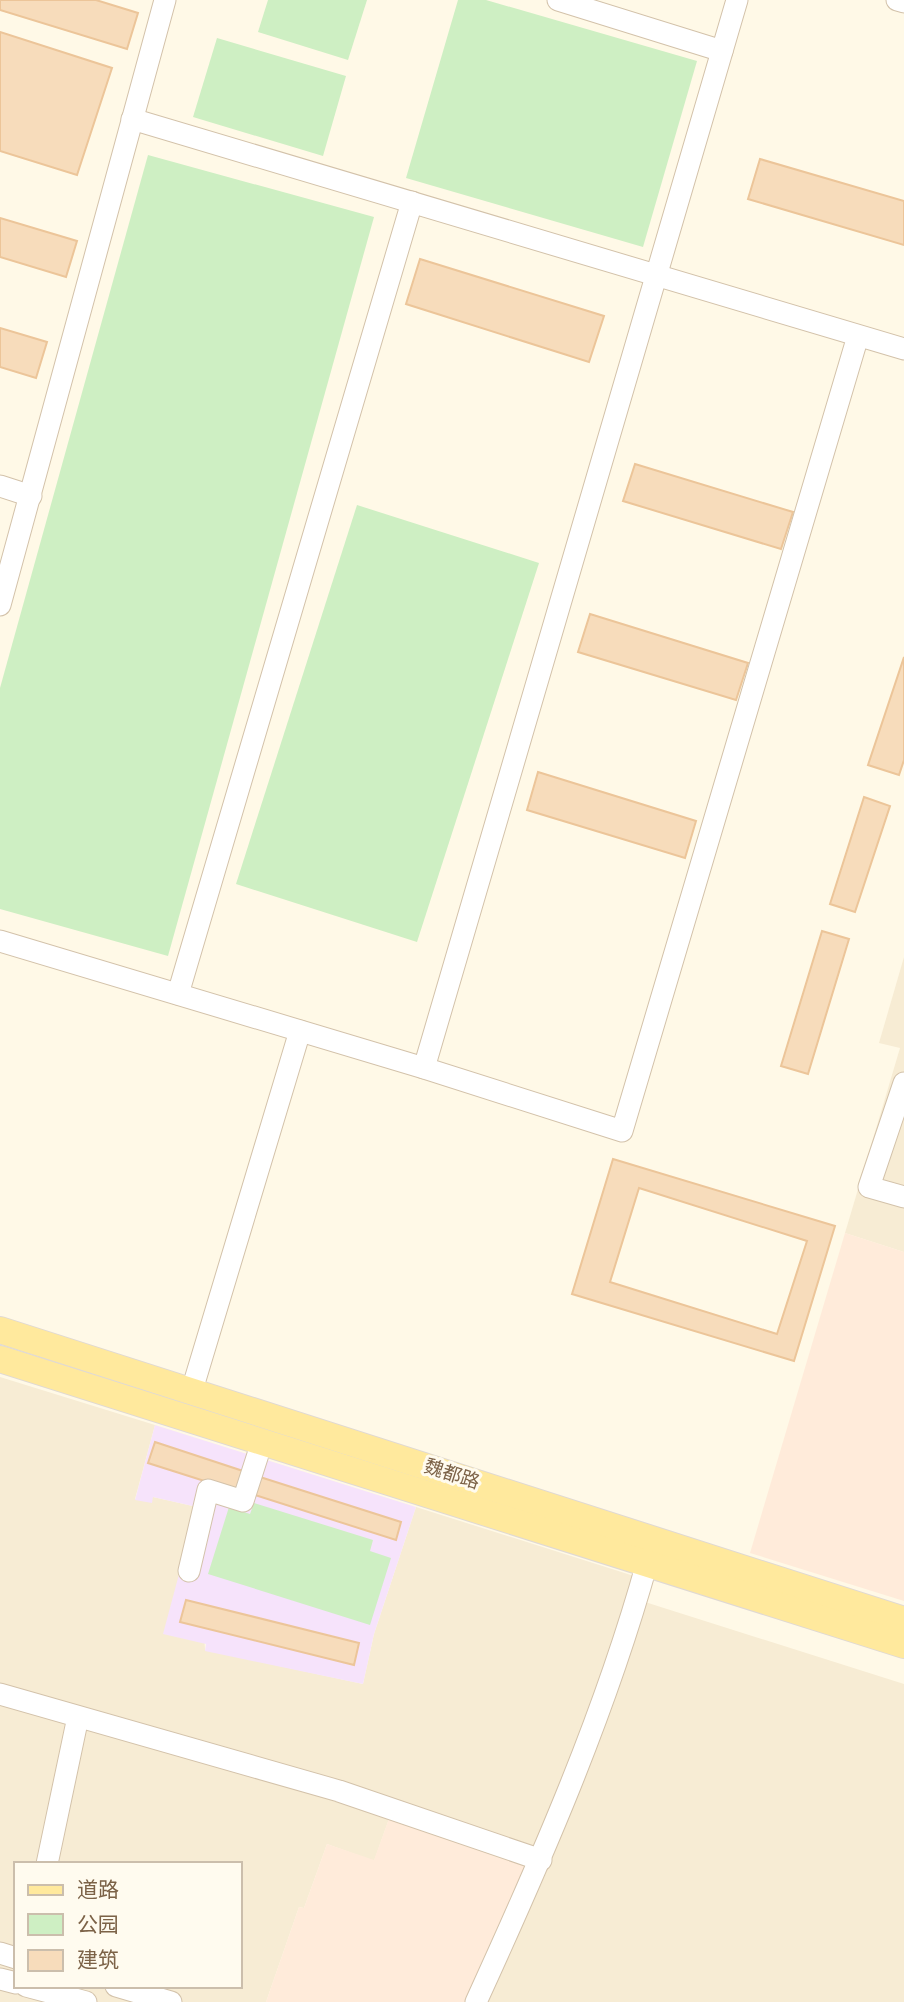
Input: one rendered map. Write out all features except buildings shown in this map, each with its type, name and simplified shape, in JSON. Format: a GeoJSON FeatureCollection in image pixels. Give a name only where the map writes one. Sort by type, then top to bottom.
{"type":"FeatureCollection","features":[{"type":"Feature","properties":{"kind":"main road","name":"魏都路"},"geometry":{"type":"LineString","coordinates":[[0,1330],[904,1620]]}},
{"type":"Feature","properties":{"kind":"main road","name":"魏都路"},"geometry":{"type":"LineString","coordinates":[[0,1359],[904,1645]]}},
{"type":"Feature","properties":{"kind":"street"},"geometry":{"type":"LineString","coordinates":[[0,605],[165,0]]}},
{"type":"Feature","properties":{"kind":"street"},"geometry":{"type":"LineString","coordinates":[[558,0],[722,51]]}},
{"type":"Feature","properties":{"kind":"street"},"geometry":{"type":"LineString","coordinates":[[424,1068],[737,0]]}},
{"type":"Feature","properties":{"kind":"street"},"geometry":{"type":"LineString","coordinates":[[897,0],[904,2]]}},
{"type":"Feature","properties":{"kind":"street"},"geometry":{"type":"LineString","coordinates":[[132,119],[904,349]]}},
{"type":"Feature","properties":{"kind":"street"},"geometry":{"type":"LineString","coordinates":[[178,994],[412,202]]}},
{"type":"Feature","properties":{"kind":"street"},"geometry":{"type":"LineString","coordinates":[[0,941],[424,1068],[622,1131],[858,336]]}},
{"type":"Feature","properties":{"kind":"street"},"geometry":{"type":"LineString","coordinates":[[0,486],[31,496]]}},
{"type":"Feature","properties":{"kind":"street"},"geometry":{"type":"LineString","coordinates":[[192,1390],[300,1031]]}},
{"type":"Feature","properties":{"kind":"street"},"geometry":{"type":"LineString","coordinates":[[904,1083],[895,1136],[869,1187],[904,1197]]}},
{"type":"Feature","properties":{"kind":"street"},"geometry":{"type":"LineString","coordinates":[[189,1571],[208,1490],[243,1501],[262,1442]]}},
{"type":"Feature","properties":{"kind":"street"},"geometry":{"type":"LineString","coordinates":[[476,2002],[541,1860],[628,1635],[647,1563]]}},
{"type":"Feature","properties":{"kind":"street"},"geometry":{"type":"LineString","coordinates":[[0,1694],[339,1791],[541,1860]]}},
{"type":"Feature","properties":{"kind":"street"},"geometry":{"type":"LineString","coordinates":[[47,1862],[78,1717]]}},
{"type":"Feature","properties":{"kind":"street"},"geometry":{"type":"LineString","coordinates":[[34,1988],[86,2002]]}},
{"type":"Feature","properties":{"kind":"street"},"geometry":{"type":"LineString","coordinates":[[123,1988],[171,2002]]}},
{"type":"Feature","properties":{"kind":"shaded area"},"geometry":{"type":"Polygon","coordinates":[[[904,957],[904,1252],[845,1233],[900,1048],[879,1043],[904,957]]]}},
{"type":"Feature","properties":{"kind":"shaded area"},"geometry":{"type":"Polygon","coordinates":[[[845,1233],[904,1252],[904,1601],[750,1553],[845,1233]]]}},
{"type":"Feature","properties":{"kind":"shaded area"},"geometry":{"type":"Polygon","coordinates":[[[0,1377],[155,1425],[135,1499],[153,1497],[197,1507],[205,1650],[363,1684],[374,1634],[416,1507],[634,1576],[593,1710],[540,1851],[0,1689],[0,1377]]]}},
{"type":"Feature","properties":{"kind":"shaded area"},"geometry":{"type":"Polygon","coordinates":[[[155,1425],[416,1507],[374,1634],[363,1684],[205,1651],[206,1644],[163,1634],[197,1507],[153,1497],[152,1503],[135,1500],[155,1425]]]}},
{"type":"Feature","properties":{"kind":"shaded area"},"geometry":{"type":"Polygon","coordinates":[[[645,1602],[904,1684],[904,2002],[488,2002],[550,1864],[627,1662],[645,1602]]]}},
{"type":"Feature","properties":{"kind":"shaded area"},"geometry":{"type":"Polygon","coordinates":[[[0,1699],[390,1816],[374,1861],[327,1844],[304,1908],[299,1907],[266,2002],[0,2002],[0,1699]]]}},
{"type":"Feature","properties":{"kind":"shaded area"},"geometry":{"type":"Polygon","coordinates":[[[390,1816],[524,1866],[527,1872],[470,2002],[266,2002],[299,1907],[304,1908],[327,1844],[374,1860],[390,1816]]]}},
{"type":"Feature","properties":{"kind":"green space"},"geometry":{"type":"Polygon","coordinates":[[[268,0],[367,0],[348,60],[258,32],[268,0]]]}},
{"type":"Feature","properties":{"kind":"green space"},"geometry":{"type":"Polygon","coordinates":[[[458,0],[486,0],[697,61],[643,247],[406,178],[458,0]]]}},
{"type":"Feature","properties":{"kind":"green space"},"geometry":{"type":"Polygon","coordinates":[[[217,38],[346,76],[323,156],[193,117],[217,38]]]}},
{"type":"Feature","properties":{"kind":"green space"},"geometry":{"type":"Polygon","coordinates":[[[148,155],[374,217],[168,956],[0,909],[0,688],[148,155]]]}},
{"type":"Feature","properties":{"kind":"green space"},"geometry":{"type":"Polygon","coordinates":[[[357,505],[539,563],[417,942],[236,884],[357,505]]]}},
{"type":"Feature","properties":{"kind":"green space"},"geometry":{"type":"Polygon","coordinates":[[[254,1503],[373,1540],[370,1551],[391,1558],[370,1625],[208,1574],[229,1507],[250,1514],[254,1503]]]}}]}
